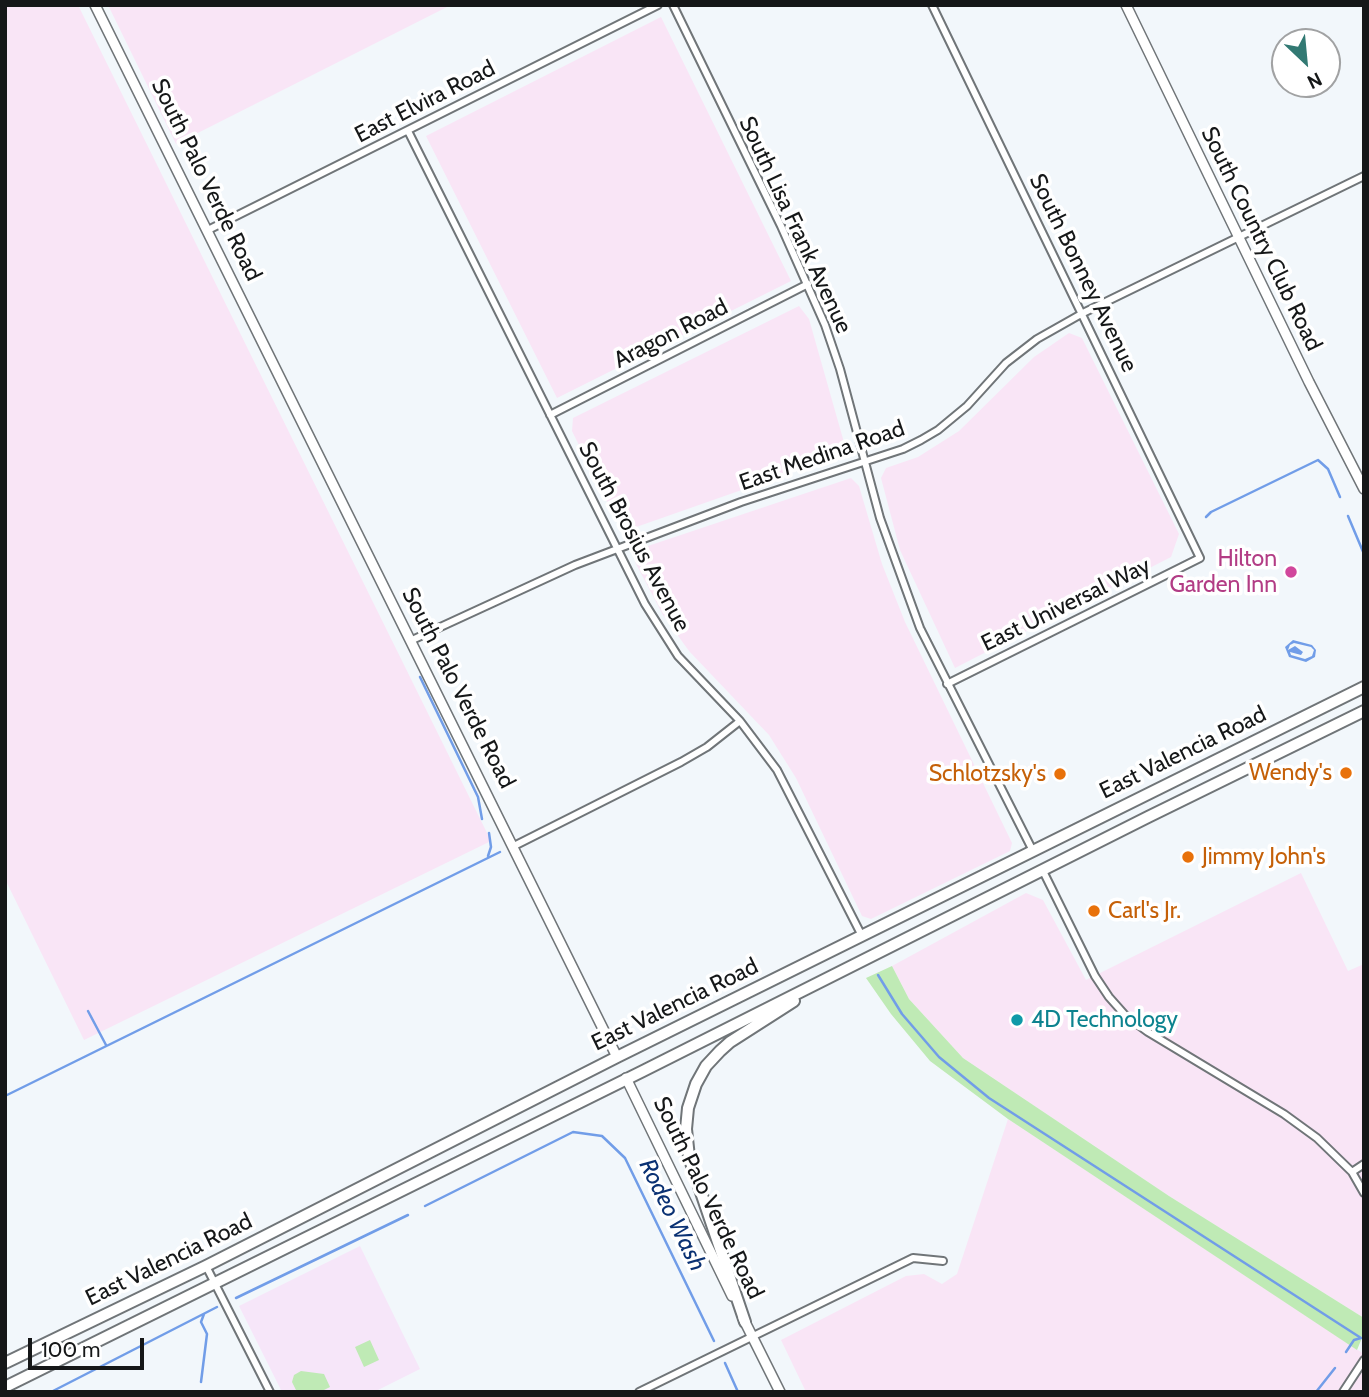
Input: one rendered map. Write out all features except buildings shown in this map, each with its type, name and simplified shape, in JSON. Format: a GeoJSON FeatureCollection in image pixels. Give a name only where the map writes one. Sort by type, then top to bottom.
{"type":"FeatureCollection","features":[{"type":"Feature","properties":{"kind":"main road","name":"East Valencia Road"},"geometry":{"type":"LineString","coordinates":[[5,1363],[206,1266],[617,1057],[1364,687]]}},
{"type":"Feature","properties":{"kind":"main road","name":"East Valencia Road"},"geometry":{"type":"LineString","coordinates":[[5,1387],[1042,869],[1364,712]]}},
{"type":"Feature","properties":{"kind":"main road"},"geometry":{"type":"LineString","coordinates":[[1032,851],[1042,869]]}},
{"type":"Feature","properties":{"kind":"main road"},"geometry":{"type":"LineString","coordinates":[[745,1322],[689,1157],[686,1129],[688,1108],[701,1075],[720,1051],[838,972]]}},
{"type":"Feature","properties":{"kind":"main road","name":"South Palo Verde Road"},"geometry":{"type":"LineString","coordinates":[[617,1057],[626,1078]]}},
{"type":"Feature","properties":{"kind":"street","name":"South Palo Verde Road"},"geometry":{"type":"LineString","coordinates":[[95,5],[617,1057]]}},
{"type":"Feature","properties":{"kind":"street","name":"East Elvira Road"},"geometry":{"type":"LineString","coordinates":[[208,230],[658,5]]}},
{"type":"Feature","properties":{"kind":"street","name":"South Lisa Frank Avenue"},"geometry":{"type":"LineString","coordinates":[[673,5],[808,284],[840,369],[880,518],[920,628],[1032,851]]}},
{"type":"Feature","properties":{"kind":"street","name":"South Bonney Avenue"},"geometry":{"type":"LineString","coordinates":[[932,5],[1200,558]]}},
{"type":"Feature","properties":{"kind":"street","name":"South Country Club Road"},"geometry":{"type":"LineString","coordinates":[[1126,5],[1364,489]]}},
{"type":"Feature","properties":{"kind":"street","name":"South Brosius Avenue"},"geometry":{"type":"LineString","coordinates":[[408,131],[645,604],[678,656],[740,721],[777,770],[862,936]]}},
{"type":"Feature","properties":{"kind":"street","name":"East Medina Road"},"geometry":{"type":"LineString","coordinates":[[410,641],[617,548],[741,502],[903,449],[938,430],[1037,339],[1083,313],[1364,176]]}},
{"type":"Feature","properties":{"kind":"street","name":"Aragon Road"},"geometry":{"type":"LineString","coordinates":[[550,415],[808,284]]}},
{"type":"Feature","properties":{"kind":"street","name":"East Universal Way"},"geometry":{"type":"LineString","coordinates":[[947,684],[1200,558]]}},
{"type":"Feature","properties":{"kind":"street"},"geometry":{"type":"LineString","coordinates":[[514,846],[681,762],[707,747],[740,721]]}},
{"type":"Feature","properties":{"kind":"street"},"geometry":{"type":"LineString","coordinates":[[1042,869],[1095,976],[1125,1015],[1317,1138],[1352,1172],[1364,1193]]}},
{"type":"Feature","properties":{"kind":"street","name":"South Palo Verde Road"},"geometry":{"type":"LineString","coordinates":[[626,1078],[780,1392]]}},
{"type":"Feature","properties":{"kind":"street"},"geometry":{"type":"LineString","coordinates":[[1352,1172],[1364,1164]]}},
{"type":"Feature","properties":{"kind":"street"},"geometry":{"type":"LineString","coordinates":[[639,1392],[913,1258],[943,1261]]}},
{"type":"Feature","properties":{"kind":"street"},"geometry":{"type":"LineString","coordinates":[[206,1266],[270,1392]]}},
{"type":"Feature","properties":{"kind":"street"},"geometry":{"type":"LineString","coordinates":[[1343,1392],[1364,1360]]}},
{"type":"Feature","properties":{"kind":"shaded area"},"geometry":{"type":"Polygon","coordinates":[[[5,5],[78,5],[491,841],[84,1040],[5,879],[5,5]]]}},
{"type":"Feature","properties":{"kind":"shaded area"},"geometry":{"type":"Polygon","coordinates":[[[108,5],[451,5],[176,144],[108,5]]]}},
{"type":"Feature","properties":{"kind":"shaded area"},"geometry":{"type":"Polygon","coordinates":[[[661,17],[791,281],[557,398],[426,136],[661,17]]]}},
{"type":"Feature","properties":{"kind":"shaded area"},"geometry":{"type":"Polygon","coordinates":[[[799,306],[809,319],[847,453],[622,532],[572,431],[573,418],[799,306]]]}},
{"type":"Feature","properties":{"kind":"shaded area"},"geometry":{"type":"Polygon","coordinates":[[[1069,333],[1082,338],[1179,534],[1171,557],[955,668],[900,550],[881,478],[886,468],[918,457],[959,431],[1034,357],[1069,333]]]}},
{"type":"Feature","properties":{"kind":"shaded area"},"geometry":{"type":"Polygon","coordinates":[[[851,478],[859,486],[882,564],[905,622],[1012,843],[1010,851],[871,919],[862,916],[796,778],[769,735],[689,651],[663,615],[635,562],[639,549],[851,478]]]}},
{"type":"Feature","properties":{"kind":"shaded area"},"geometry":{"type":"Polygon","coordinates":[[[1301,873],[1348,971],[1364,964],[1364,1318],[1169,1196],[963,1058],[909,999],[892,966],[1026,893],[1043,900],[1086,980],[1301,873]]]}},
{"type":"Feature","properties":{"kind":"shaded area"},"geometry":{"type":"Polygon","coordinates":[[[1008,1119],[1364,1354],[1364,1392],[806,1392],[781,1340],[906,1276],[924,1274],[942,1284],[957,1274],[1008,1119]]]}},
{"type":"Feature","properties":{"kind":"shaded area"},"geometry":{"type":"Polygon","coordinates":[[[360,1246],[420,1369],[374,1392],[282,1392],[239,1306],[360,1246]]]}},
{"type":"Feature","properties":{"kind":"green space"},"geometry":{"type":"Polygon","coordinates":[[[892,966],[909,999],[963,1058],[1169,1196],[1364,1318],[1364,1333],[1357,1350],[1008,1119],[930,1061],[891,1014],[866,978],[892,966]]]}},
{"type":"Feature","properties":{"kind":"green space"},"geometry":{"type":"Polygon","coordinates":[[[370,1340],[379,1360],[364,1367],[355,1347],[370,1340]]]}},
{"type":"Feature","properties":{"kind":"green space"},"geometry":{"type":"Polygon","coordinates":[[[301,1371],[324,1374],[330,1387],[320,1392],[297,1392],[292,1382],[294,1375],[301,1371]]]}},
{"type":"Feature","properties":{"kind":"water"},"geometry":{"type":"Polygon","coordinates":[[[1293,640],[1312,645],[1316,650],[1315,657],[1306,662],[1289,657],[1285,647],[1293,640]],[[1294,643],[1288,650],[1295,646],[1303,652],[1301,655],[1290,652],[1291,655],[1305,659],[1312,656],[1314,650],[1294,643]]]}},
{"type":"Feature","properties":{"kind":"waterway"},"geometry":{"type":"LineString","coordinates":[[1206,517],[1211,512],[1318,460],[1328,469],[1340,497]]}},
{"type":"Feature","properties":{"kind":"waterway"},"geometry":{"type":"LineString","coordinates":[[1348,516],[1364,554]]}},
{"type":"Feature","properties":{"kind":"waterway"},"geometry":{"type":"LineString","coordinates":[[420,677],[478,797],[482,819]]}},
{"type":"Feature","properties":{"kind":"waterway"},"geometry":{"type":"LineString","coordinates":[[488,856],[491,847],[489,833]]}},
{"type":"Feature","properties":{"kind":"waterway"},"geometry":{"type":"LineString","coordinates":[[5,1096],[500,852]]}},
{"type":"Feature","properties":{"kind":"waterway"},"geometry":{"type":"LineString","coordinates":[[878,975],[902,1014],[939,1057],[989,1098],[1361,1338],[1354,1340],[1346,1352]]}},
{"type":"Feature","properties":{"kind":"waterway"},"geometry":{"type":"LineString","coordinates":[[88,1011],[106,1045]]}},
{"type":"Feature","properties":{"kind":"waterway","name":"Rodeo Wash"},"geometry":{"type":"LineString","coordinates":[[425,1206],[573,1132],[602,1136],[625,1158],[714,1341]]}},
{"type":"Feature","properties":{"kind":"waterway","name":"Rodeo Wash"},"geometry":{"type":"LineString","coordinates":[[236,1298],[408,1215]]}},
{"type":"Feature","properties":{"kind":"waterway"},"geometry":{"type":"LineString","coordinates":[[51,1392],[217,1307]]}},
{"type":"Feature","properties":{"kind":"waterway"},"geometry":{"type":"LineString","coordinates":[[201,1382],[207,1334],[201,1322],[204,1314]]}},
{"type":"Feature","properties":{"kind":"waterway","name":"Rodeo Wash"},"geometry":{"type":"LineString","coordinates":[[725,1363],[738,1392]]}},
{"type":"Feature","properties":{"kind":"waterway","name":"Rodeo Wash"},"geometry":{"type":"LineString","coordinates":[[1316,1392],[1335,1368]]}},
{"type":"Feature","properties":{"kind":"place","name":"Hilton Garden Inn"},"geometry":{"type":"Point","coordinates":[1291,572]}},
{"type":"Feature","properties":{"kind":"place","name":"Wendy's"},"geometry":{"type":"Point","coordinates":[1346,773]}},
{"type":"Feature","properties":{"kind":"place","name":"Schlotzsky's"},"geometry":{"type":"Point","coordinates":[1060,774]}},
{"type":"Feature","properties":{"kind":"place","name":"Jimmy John's"},"geometry":{"type":"Point","coordinates":[1188,857]}},
{"type":"Feature","properties":{"kind":"place","name":"Carl's Jr."},"geometry":{"type":"Point","coordinates":[1094,911]}},
{"type":"Feature","properties":{"kind":"place","name":"4D Technology"},"geometry":{"type":"Point","coordinates":[1017,1020]}}]}
